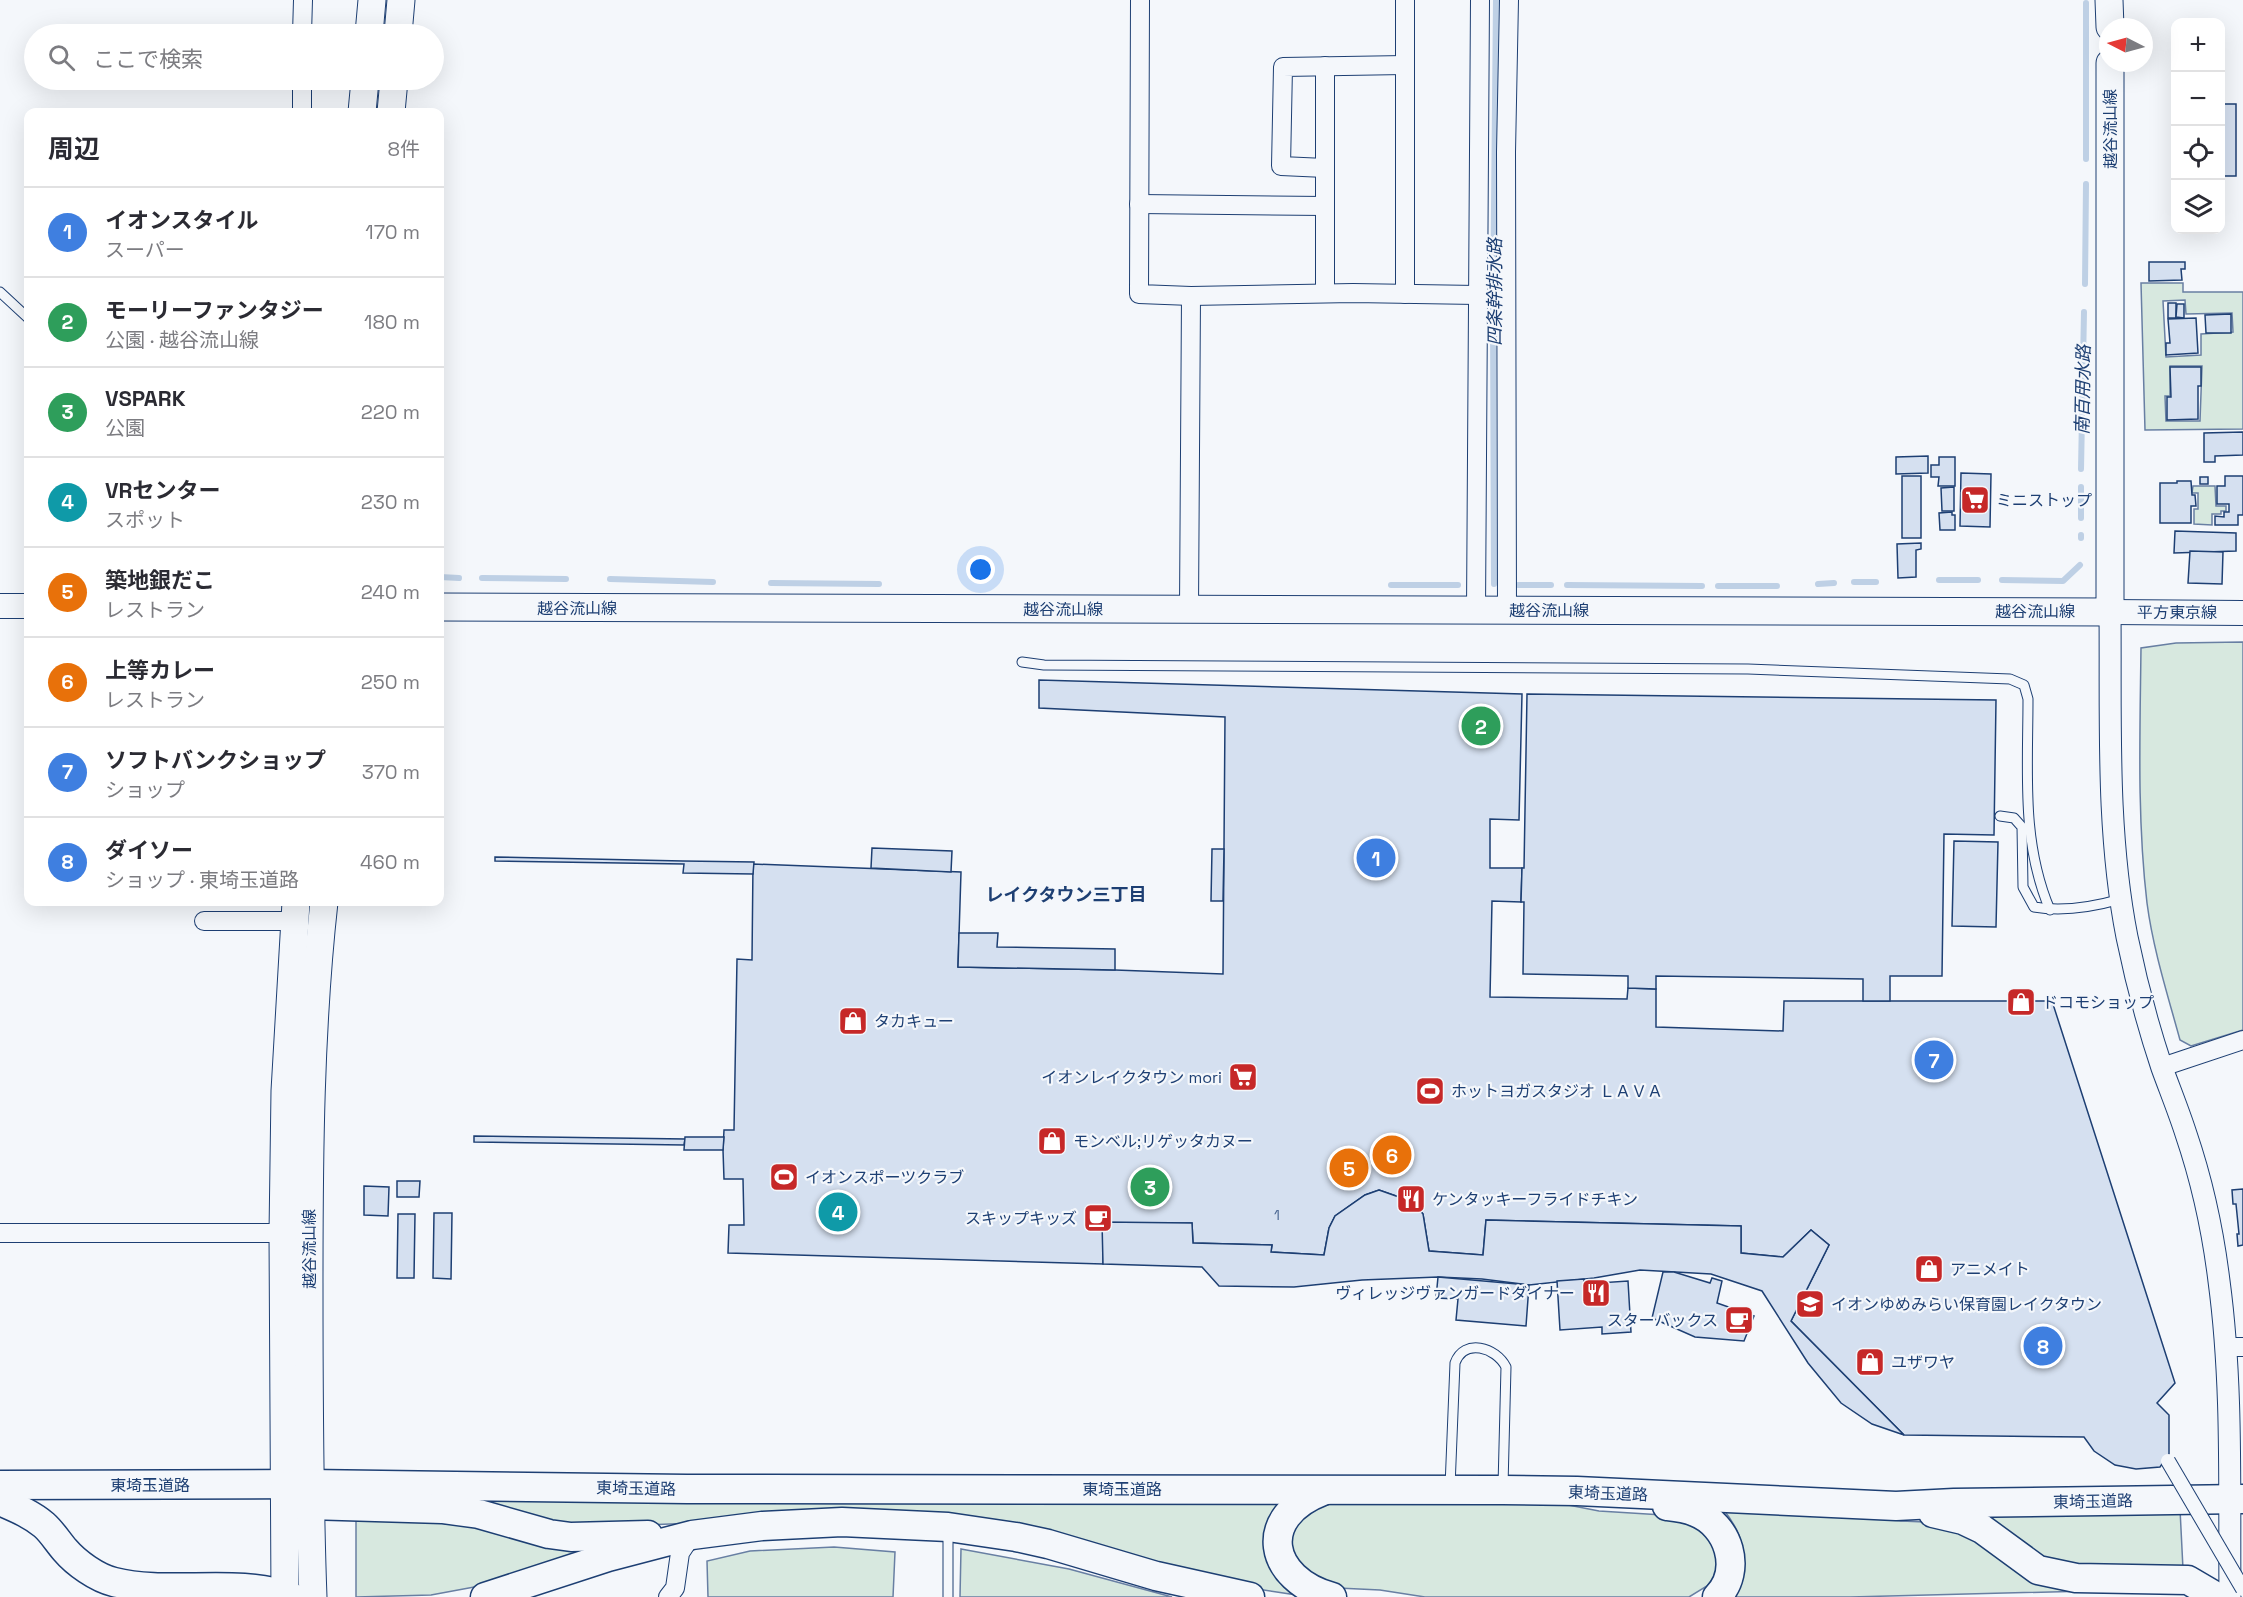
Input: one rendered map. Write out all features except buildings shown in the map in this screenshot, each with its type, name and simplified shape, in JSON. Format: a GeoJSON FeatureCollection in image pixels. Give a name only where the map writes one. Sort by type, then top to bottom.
{"type":"FeatureCollection","features":[{"type":"Feature","properties":{"kind":"highway","name":"東埼玉道路"},"geometry":{"type":"LineString","coordinates":[[0,1485],[301,1492],[687,1489],[1503,1490],[1577,1491],[1896,1506],[1954,1503],[2238,1503]]}},
{"type":"Feature","properties":{"kind":"highway"},"geometry":{"type":"LineString","coordinates":[[1329,1489],[1310,1496],[1288,1512],[1281,1523],[1278,1545],[1285,1565],[1294,1577],[1317,1593],[1332,1597]]}},
{"type":"Feature","properties":{"kind":"highway"},"geometry":{"type":"LineString","coordinates":[[1577,1491],[1613,1502],[1679,1508],[1695,1512],[1708,1520],[1723,1536],[1731,1559],[1726,1584],[1717,1597]]}},
{"type":"Feature","properties":{"kind":"highway"},"geometry":{"type":"LineString","coordinates":[[301,1492],[479,1514],[538,1531],[571,1537],[692,1534],[762,1526],[842,1522],[948,1527],[1048,1544],[1156,1576],[1250,1597]]}},
{"type":"Feature","properties":{"kind":"highway"},"geometry":{"type":"LineString","coordinates":[[0,1501],[23,1511],[45,1526],[67,1552],[87,1568],[111,1581],[135,1586],[209,1586],[287,1596]]}},
{"type":"Feature","properties":{"kind":"highway"},"geometry":{"type":"LineString","coordinates":[[1896,1506],[1963,1520],[2001,1542],[2038,1570],[2055,1575],[2076,1578],[2188,1580],[2217,1597]]}},
{"type":"Feature","properties":{"kind":"highway"},"geometry":{"type":"LineString","coordinates":[[485,1597],[608,1557],[692,1534]]}},
{"type":"Feature","properties":{"kind":"main road"},"geometry":{"type":"LineString","coordinates":[[370,24],[372,0]]}},
{"type":"Feature","properties":{"kind":"main road"},"geometry":{"type":"LineString","coordinates":[[399,24],[401,0]]}},
{"type":"Feature","properties":{"kind":"main road"},"geometry":{"type":"LineString","coordinates":[[2109,0],[2110,18]]}},
{"type":"Feature","properties":{"kind":"main road","name":"越谷流山線"},"geometry":{"type":"LineString","coordinates":[[444,607],[2110,612],[2110,72]]}},
{"type":"Feature","properties":{"kind":"main road"},"geometry":{"type":"LineString","coordinates":[[362,108],[364,90]]}},
{"type":"Feature","properties":{"kind":"main road"},"geometry":{"type":"LineString","coordinates":[[391,108],[393,90]]}},
{"type":"Feature","properties":{"kind":"main road"},"geometry":{"type":"LineString","coordinates":[[0,606],[24,606]]}},
{"type":"Feature","properties":{"kind":"main road","name":"平方東京線"},"geometry":{"type":"LineString","coordinates":[[2110,612],[2243,613]]}},
{"type":"Feature","properties":{"kind":"main road","name":"越谷流山線"},"geometry":{"type":"LineString","coordinates":[[287,1596],[301,1492],[310,1106],[316,969],[324,906]]}},
{"type":"Feature","properties":{"kind":"main road","name":"越谷流山線"},"geometry":{"type":"LineString","coordinates":[[296,911],[285,1091],[283,1233],[301,1492],[313,1597]]}},
{"type":"Feature","properties":{"kind":"street"},"geometry":{"type":"LineString","coordinates":[[302,24],[303,0]]}},
{"type":"Feature","properties":{"kind":"street"},"geometry":{"type":"LineString","coordinates":[[1140,0],[1139,294],[1191,296],[1325,293],[1478,295]]}},
{"type":"Feature","properties":{"kind":"street"},"geometry":{"type":"LineString","coordinates":[[1405,0],[1405,294]]}},
{"type":"Feature","properties":{"kind":"street"},"geometry":{"type":"LineString","coordinates":[[1476,610],[1479,0]]}},
{"type":"Feature","properties":{"kind":"street"},"geometry":{"type":"LineString","coordinates":[[1507,610],[1506,152],[1509,0]]}},
{"type":"Feature","properties":{"kind":"street"},"geometry":{"type":"LineString","coordinates":[[1325,168],[1281,166],[1283,67],[1405,65]]}},
{"type":"Feature","properties":{"kind":"street"},"geometry":{"type":"LineString","coordinates":[[1325,66],[1325,293]]}},
{"type":"Feature","properties":{"kind":"street"},"geometry":{"type":"LineString","coordinates":[[302,90],[302,108]]}},
{"type":"Feature","properties":{"kind":"street"},"geometry":{"type":"LineString","coordinates":[[1139,204],[1325,206]]}},
{"type":"Feature","properties":{"kind":"street"},"geometry":{"type":"LineString","coordinates":[[1189,609],[1191,296]]}},
{"type":"Feature","properties":{"kind":"street"},"geometry":{"type":"LineString","coordinates":[[2110,612],[2111,775],[2121,898],[2145,1012],[2187,1135],[2203,1194],[2234,1347],[2238,1503],[2230,1597]]}},
{"type":"Feature","properties":{"kind":"street"},"geometry":{"type":"LineString","coordinates":[[204,921],[296,911]]}},
{"type":"Feature","properties":{"kind":"street"},"geometry":{"type":"LineString","coordinates":[[2162,1067],[2243,1040]]}},
{"type":"Feature","properties":{"kind":"street"},"geometry":{"type":"LineString","coordinates":[[0,1233],[283,1233]]}},
{"type":"Feature","properties":{"kind":"street"},"geometry":{"type":"LineString","coordinates":[[2168,1461],[2243,1589]]}},
{"type":"Feature","properties":{"kind":"street"},"geometry":{"type":"LineString","coordinates":[[668,1597],[675,1588],[680,1553],[692,1534]]}},
{"type":"Feature","properties":{"kind":"lane"},"geometry":{"type":"LineString","coordinates":[[0,292],[24,314]]}},
{"type":"Feature","properties":{"kind":"lane"},"geometry":{"type":"LineString","coordinates":[[1022,662],[1056,665],[1748,669],[2010,679],[2024,685],[2028,699],[2028,814],[2031,845],[2040,885],[2050,910]]}},
{"type":"Feature","properties":{"kind":"lane"},"geometry":{"type":"LineString","coordinates":[[2000,816],[2014,818],[2022,827],[2023,887],[2034,907],[2050,910],[2094,905],[2121,898]]}},
{"type":"Feature","properties":{"kind":"lane"},"geometry":{"type":"LineString","coordinates":[[1450,1490],[1455,1363],[1462,1352],[1473,1348],[1485,1348],[1502,1358],[1506,1367],[1503,1490]]}},
{"type":"Feature","properties":{"kind":"lane"},"geometry":{"type":"LineString","coordinates":[[948,1527],[948,1597]]}},
{"type":"Feature","properties":{"kind":"shaded area"},"geometry":{"type":"Polygon","coordinates":[[[2141,283],[2183,283],[2183,292],[2243,292],[2243,429],[2145,430],[2141,283]],[[2185,300],[2163,301],[2166,357],[2201,355],[2201,334],[2233,332],[2232,313],[2186,314],[2185,300]],[[2170,366],[2170,396],[2165,396],[2166,421],[2200,421],[2202,366],[2170,366]]]}},
{"type":"Feature","properties":{"kind":"shaded area"},"geometry":{"type":"Polygon","coordinates":[[[2193,486],[2215,486],[2216,506],[2226,506],[2226,511],[2221,511],[2221,514],[2212,514],[2212,525],[2194,524],[2194,509],[2198,509],[2198,493],[2192,493],[2193,486]]]}},
{"type":"Feature","properties":{"kind":"shaded area"},"geometry":{"type":"Polygon","coordinates":[[[2243,642],[2243,1030],[2191,1046],[2180,1040],[2157,955],[2147,903],[2140,807],[2141,648],[2176,643],[2243,642]]]}},
{"type":"Feature","properties":{"kind":"shaded area"},"geometry":{"type":"Polygon","coordinates":[[[444,1499],[1284,1499],[1297,1595],[1237,1586],[1065,1538],[720,1522],[570,1528],[444,1499]]]}},
{"type":"Feature","properties":{"kind":"shaded area"},"geometry":{"type":"Polygon","coordinates":[[[1334,1501],[1553,1502],[1599,1511],[1679,1516],[1703,1525],[1718,1549],[1717,1574],[1707,1586],[1689,1597],[1425,1597],[1380,1590],[1338,1588],[1307,1572],[1291,1549],[1290,1537],[1305,1513],[1334,1501]]]}},
{"type":"Feature","properties":{"kind":"shaded area"},"geometry":{"type":"Polygon","coordinates":[[[1723,1509],[1850,1513],[1901,1521],[1949,1523],[2088,1591],[1850,1597],[1732,1597],[1742,1551],[1738,1532],[1723,1509]]]}},
{"type":"Feature","properties":{"kind":"shaded area"},"geometry":{"type":"Polygon","coordinates":[[[2180,1509],[2183,1569],[2083,1567],[2045,1558],[2023,1546],[1983,1512],[2180,1509]]]}},
{"type":"Feature","properties":{"kind":"shaded area"},"geometry":{"type":"Polygon","coordinates":[[[356,1515],[434,1517],[612,1544],[485,1585],[431,1595],[356,1597],[356,1515]]]}},
{"type":"Feature","properties":{"kind":"shaded area"},"geometry":{"type":"Polygon","coordinates":[[[834,1547],[895,1552],[893,1597],[708,1597],[707,1561],[750,1551],[834,1547]]]}},
{"type":"Feature","properties":{"kind":"shaded area"},"geometry":{"type":"Polygon","coordinates":[[[961,1549],[1069,1569],[1172,1597],[960,1597],[961,1549]]]}},
{"type":"Feature","properties":{"kind":"waterway","name":"四条幹排水路"},"geometry":{"type":"LineString","coordinates":[[1494,584],[1493,312],[1496,0]]}},
{"type":"Feature","properties":{"kind":"waterway","name":"南百用水路"},"geometry":{"type":"LineString","coordinates":[[2086,3],[2086,159]]}},
{"type":"Feature","properties":{"kind":"waterway","name":"南百用水路"},"geometry":{"type":"LineString","coordinates":[[2085,284],[2086,184]]}},
{"type":"Feature","properties":{"kind":"waterway","name":"南百用水路"},"geometry":{"type":"LineString","coordinates":[[2081,469],[2084,312]]}},
{"type":"Feature","properties":{"kind":"waterway","name":"南百用水路"},"geometry":{"type":"LineString","coordinates":[[2081,487],[2081,518]]}},
{"type":"Feature","properties":{"kind":"waterway"},"geometry":{"type":"LineString","coordinates":[[2002,580],[2063,581],[2080,565]]}},
{"type":"Feature","properties":{"kind":"waterway"},"geometry":{"type":"LineString","coordinates":[[444,577],[459,578]]}},
{"type":"Feature","properties":{"kind":"waterway"},"geometry":{"type":"LineString","coordinates":[[482,578],[566,579]]}},
{"type":"Feature","properties":{"kind":"waterway"},"geometry":{"type":"LineString","coordinates":[[610,579],[713,582]]}},
{"type":"Feature","properties":{"kind":"waterway"},"geometry":{"type":"LineString","coordinates":[[1939,580],[1978,580]]}},
{"type":"Feature","properties":{"kind":"waterway"},"geometry":{"type":"LineString","coordinates":[[1854,582],[1876,582]]}},
{"type":"Feature","properties":{"kind":"waterway"},"geometry":{"type":"LineString","coordinates":[[771,583],[879,584]]}},
{"type":"Feature","properties":{"kind":"waterway"},"geometry":{"type":"LineString","coordinates":[[1818,584],[1834,583]]}},
{"type":"Feature","properties":{"kind":"waterway"},"geometry":{"type":"LineString","coordinates":[[1391,585],[1458,585]]}},
{"type":"Feature","properties":{"kind":"waterway"},"geometry":{"type":"LineString","coordinates":[[1518,585],[1551,585]]}},
{"type":"Feature","properties":{"kind":"waterway"},"geometry":{"type":"LineString","coordinates":[[1567,585],[1702,586]]}},
{"type":"Feature","properties":{"kind":"waterway"},"geometry":{"type":"LineString","coordinates":[[1718,586],[1777,586]]}},
{"type":"Feature","properties":{"kind":"place","name":"ミニストップ"},"geometry":{"type":"Point","coordinates":[1975,500]}},
{"type":"Feature","properties":{"kind":"place","name":"モーリーファンタジー"},"geometry":{"type":"Point","coordinates":[1481,726]}},
{"type":"Feature","properties":{"kind":"place","name":"イオンスタイル"},"geometry":{"type":"Point","coordinates":[1376,858]}},
{"type":"Feature","properties":{"kind":"place","name":"ドコモショップ"},"geometry":{"type":"Point","coordinates":[2021,1002]}},
{"type":"Feature","properties":{"kind":"place","name":"タカキュー"},"geometry":{"type":"Point","coordinates":[853,1021]}},
{"type":"Feature","properties":{"kind":"place","name":"ソフトバンクショップ"},"geometry":{"type":"Point","coordinates":[1934,1060]}},
{"type":"Feature","properties":{"kind":"place","name":"イオンレイクタウン mori"},"geometry":{"type":"Point","coordinates":[1243,1077]}},
{"type":"Feature","properties":{"kind":"place","name":"ホットヨガスタジオ ＬＡＶＡ"},"geometry":{"type":"Point","coordinates":[1430,1091]}},
{"type":"Feature","properties":{"kind":"place","name":"モンベル;リゲッタカヌー"},"geometry":{"type":"Point","coordinates":[1052,1141]}},
{"type":"Feature","properties":{"kind":"place","name":"上等カレー"},"geometry":{"type":"Point","coordinates":[1392,1155]}},
{"type":"Feature","properties":{"kind":"place","name":"築地銀だこ"},"geometry":{"type":"Point","coordinates":[1349,1168]}},
{"type":"Feature","properties":{"kind":"place","name":"イオンスポーツクラブ"},"geometry":{"type":"Point","coordinates":[784,1177]}},
{"type":"Feature","properties":{"kind":"place","name":"VSPARK"},"geometry":{"type":"Point","coordinates":[1150,1187]}},
{"type":"Feature","properties":{"kind":"place","name":"ケンタッキーフライドチキン"},"geometry":{"type":"Point","coordinates":[1411,1199]}},
{"type":"Feature","properties":{"kind":"place","name":"VRセンター"},"geometry":{"type":"Point","coordinates":[838,1212]}},
{"type":"Feature","properties":{"kind":"place","name":"スキップキッズ"},"geometry":{"type":"Point","coordinates":[1098,1218]}},
{"type":"Feature","properties":{"kind":"place","name":"アニメイト"},"geometry":{"type":"Point","coordinates":[1929,1269]}},
{"type":"Feature","properties":{"kind":"place","name":"ヴィレッジヴァンガードダイナー"},"geometry":{"type":"Point","coordinates":[1596,1293]}},
{"type":"Feature","properties":{"kind":"place","name":"イオンゆめみらい保育園レイクタウン"},"geometry":{"type":"Point","coordinates":[1810,1304]}},
{"type":"Feature","properties":{"kind":"place","name":"スターバックス"},"geometry":{"type":"Point","coordinates":[1739,1320]}},
{"type":"Feature","properties":{"kind":"place","name":"ダイソー"},"geometry":{"type":"Point","coordinates":[2043,1346]}},
{"type":"Feature","properties":{"kind":"place","name":"ユザワヤ"},"geometry":{"type":"Point","coordinates":[1870,1362]}},
{"type":"Feature","properties":{"kind":"district","name":"レイクタウン三丁目"},"geometry":{"type":"Point","coordinates":[1066,895]}}]}
